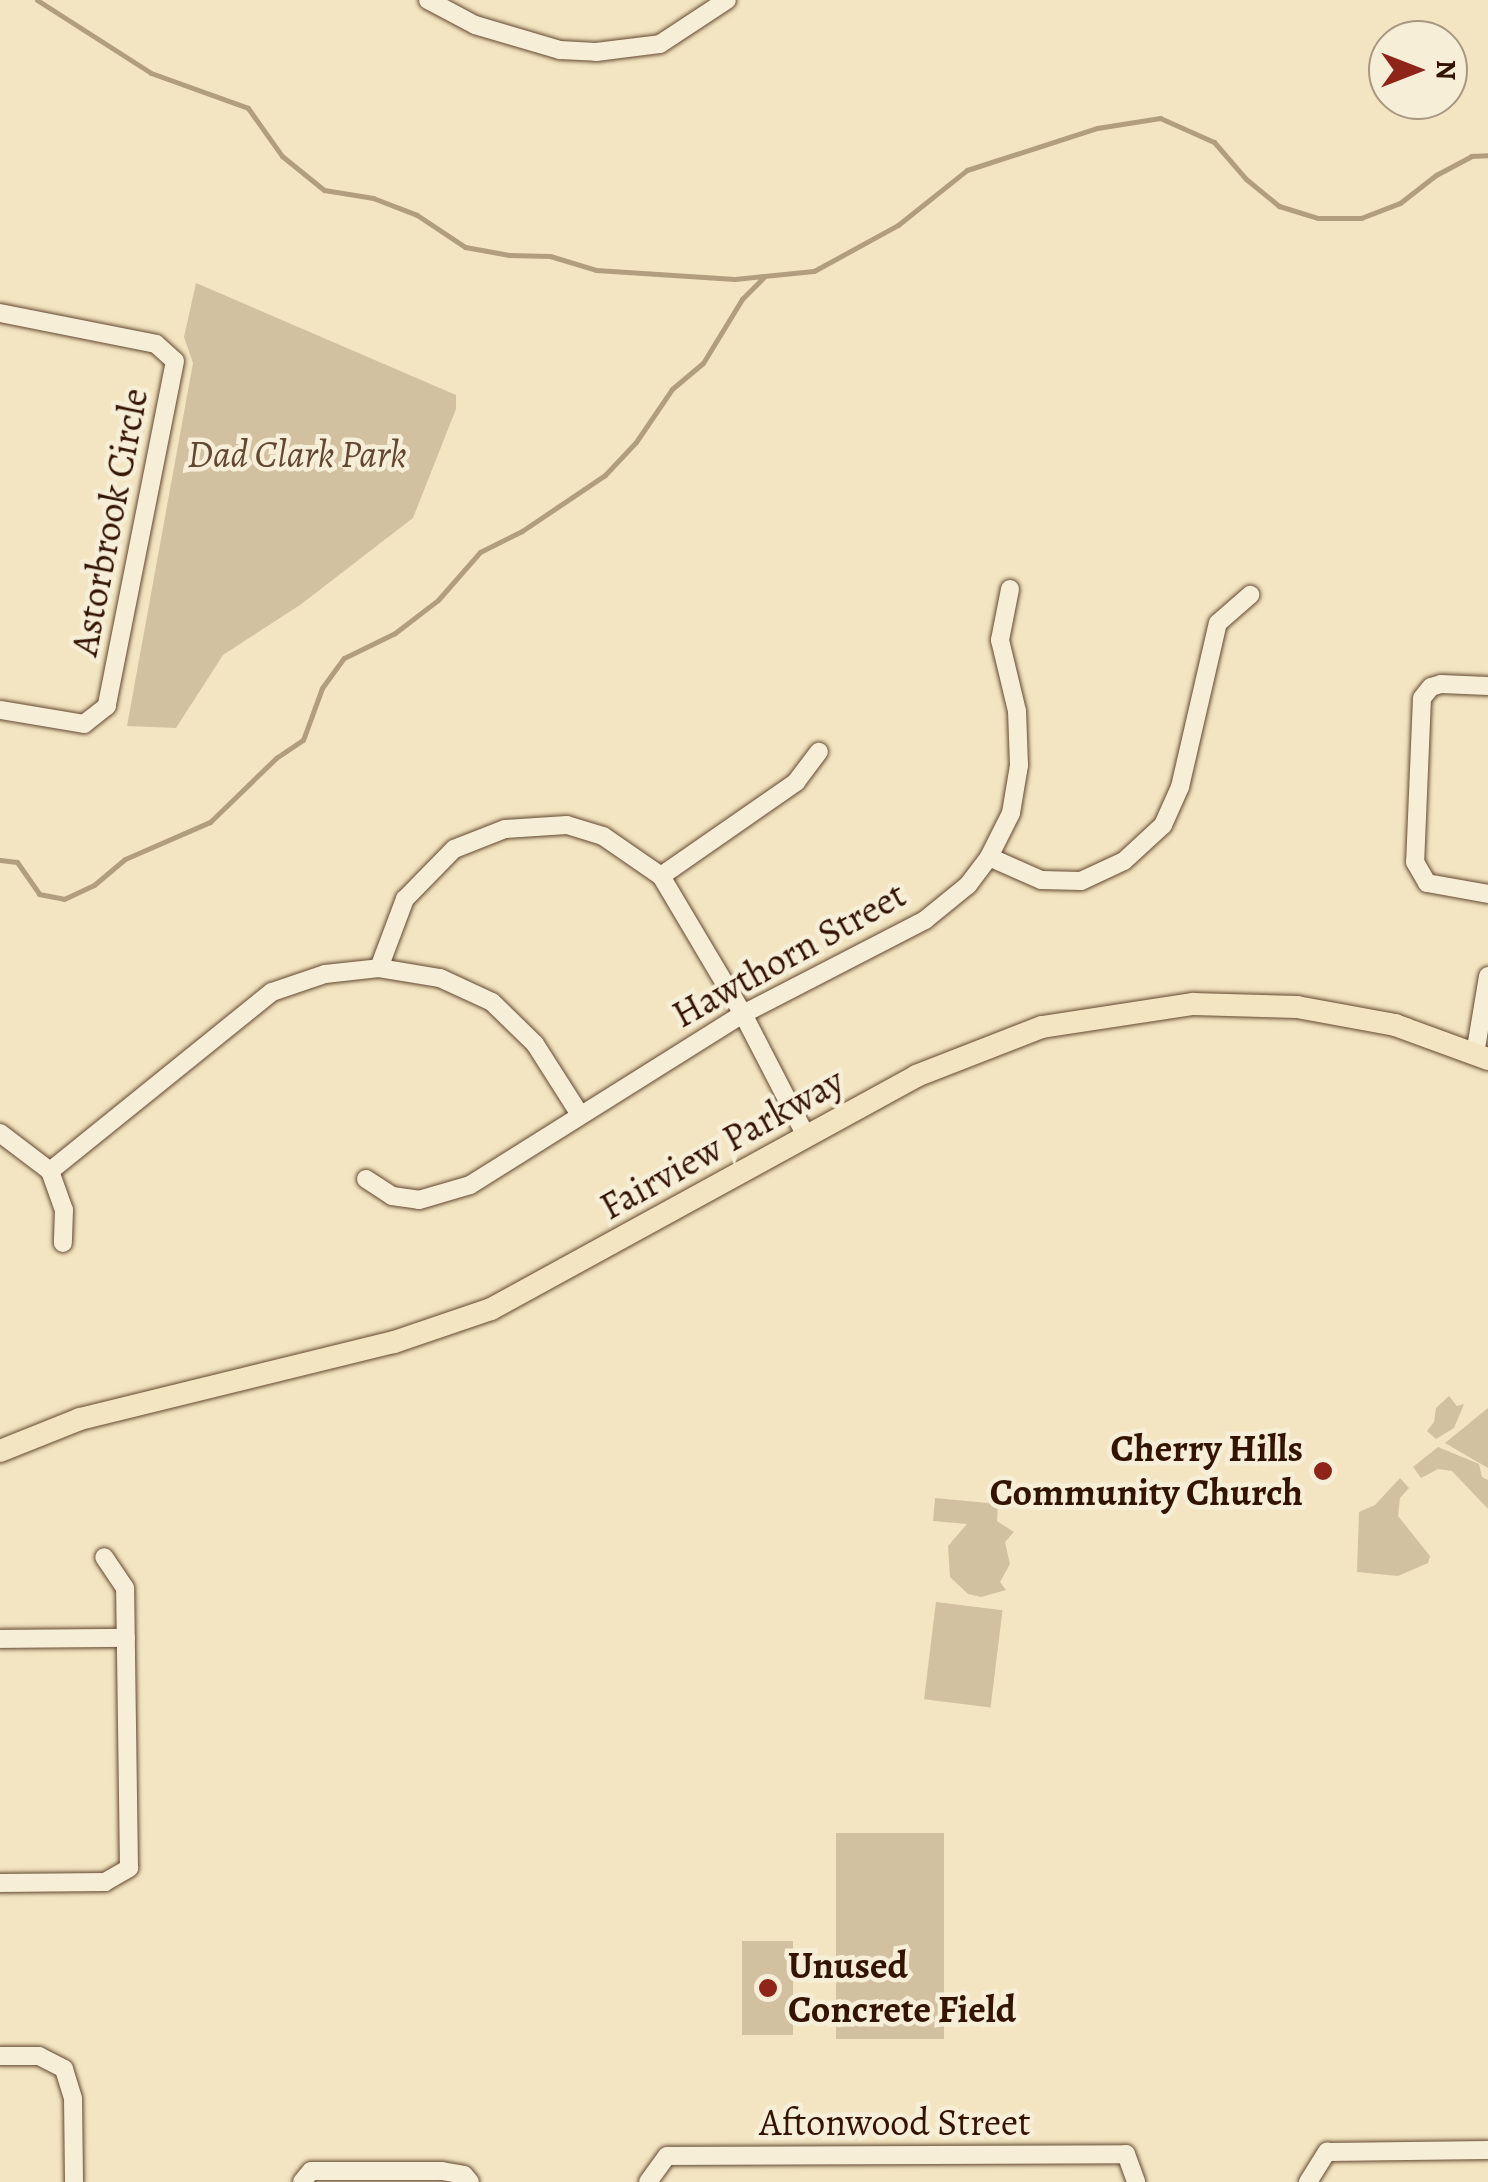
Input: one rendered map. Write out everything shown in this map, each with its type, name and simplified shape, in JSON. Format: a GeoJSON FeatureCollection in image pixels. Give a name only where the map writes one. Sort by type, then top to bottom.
{"type":"FeatureCollection","features":[{"type":"Feature","properties":{"kind":"main road","name":"Fairview Parkway"},"geometry":{"type":"LineString","coordinates":[[0,1449],[80,1419],[394,1342],[491,1309],[540,1286],[806,1136],[975,1050],[1042,1027],[1193,1004],[1297,1007],[1395,1025],[1482,1057]]}},
{"type":"Feature","properties":{"kind":"street"},"geometry":{"type":"LineString","coordinates":[[428,0],[475,26],[560,50],[596,52],[660,44],[727,0]]}},
{"type":"Feature","properties":{"kind":"street","name":"Astorbrook Circle"},"geometry":{"type":"LineString","coordinates":[[0,312],[156,344],[175,361],[107,706],[84,724],[0,710]]}},
{"type":"Feature","properties":{"kind":"street","name":"Hawthorn Street"},"geometry":{"type":"LineString","coordinates":[[366,1178],[392,1196],[419,1200],[470,1185],[579,1113],[743,1014],[926,920],[968,885],[990,858],[1011,813],[1019,765],[1018,711],[1000,640],[1010,590]]}},
{"type":"Feature","properties":{"kind":"street"},"geometry":{"type":"LineString","coordinates":[[990,858],[1042,880],[1081,882],[1124,861],[1164,825],[1180,788],[1218,624],[1250,595]]}},
{"type":"Feature","properties":{"kind":"street"},"geometry":{"type":"LineString","coordinates":[[1488,686],[1442,684],[1431,687],[1422,698],[1416,862],[1426,883],[1488,894]]}},
{"type":"Feature","properties":{"kind":"street"},"geometry":{"type":"LineString","coordinates":[[661,876],[796,782],[819,752]]}},
{"type":"Feature","properties":{"kind":"street"},"geometry":{"type":"LineString","coordinates":[[379,968],[405,898],[454,849],[505,830],[567,825],[603,836],[661,876],[743,1014],[806,1136]]}},
{"type":"Feature","properties":{"kind":"street"},"geometry":{"type":"LineString","coordinates":[[50,1171],[272,992],[325,974],[379,968],[440,978],[492,1002],[535,1044],[579,1113]]}},
{"type":"Feature","properties":{"kind":"street"},"geometry":{"type":"LineString","coordinates":[[1482,1057],[1488,976]]}},
{"type":"Feature","properties":{"kind":"street"},"geometry":{"type":"LineString","coordinates":[[0,1132],[50,1171],[64,1210],[63,1243]]}},
{"type":"Feature","properties":{"kind":"street"},"geometry":{"type":"LineString","coordinates":[[0,1884],[105,1882],[129,1868],[125,1588],[104,1557]]}},
{"type":"Feature","properties":{"kind":"street"},"geometry":{"type":"LineString","coordinates":[[0,1639],[126,1638]]}},
{"type":"Feature","properties":{"kind":"street"},"geometry":{"type":"LineString","coordinates":[[0,2056],[39,2056],[64,2070],[73,2098],[74,2182]]}},
{"type":"Feature","properties":{"kind":"street"},"geometry":{"type":"LineString","coordinates":[[1308,2182],[1327,2152],[1488,2150]]}},
{"type":"Feature","properties":{"kind":"street","name":"Aftonwood Street"},"geometry":{"type":"LineString","coordinates":[[648,2182],[668,2156],[1106,2154],[1126,2154],[1136,2182]]}},
{"type":"Feature","properties":{"kind":"street"},"geometry":{"type":"LineString","coordinates":[[302,2182],[311,2171],[442,2171],[464,2175],[470,2182]]}},
{"type":"Feature","properties":{"kind":"green space","name":"Dad Clark Park"},"geometry":{"type":"Polygon","coordinates":[[[196,283],[456,395],[456,409],[413,518],[300,605],[223,655],[176,728],[127,726],[193,363],[184,337],[196,283]]]}},
{"type":"Feature","properties":{"kind":"green space"},"geometry":{"type":"Polygon","coordinates":[[[1449,1396],[1457,1406],[1464,1404],[1454,1428],[1436,1439],[1427,1431],[1434,1422],[1436,1408],[1449,1396]]]}},
{"type":"Feature","properties":{"kind":"green space"},"geometry":{"type":"Polygon","coordinates":[[[1488,1408],[1488,1468],[1445,1443],[1488,1408]]]}},
{"type":"Feature","properties":{"kind":"green space"},"geometry":{"type":"Polygon","coordinates":[[[1438,1447],[1479,1464],[1482,1477],[1488,1480],[1488,1509],[1452,1471],[1438,1469],[1421,1478],[1413,1467],[1438,1447]]]}},
{"type":"Feature","properties":{"kind":"green space"},"geometry":{"type":"Polygon","coordinates":[[[1400,1478],[1409,1488],[1400,1498],[1398,1516],[1430,1556],[1428,1563],[1398,1576],[1357,1572],[1359,1512],[1375,1505],[1400,1478]]]}},
{"type":"Feature","properties":{"kind":"green space"},"geometry":{"type":"Polygon","coordinates":[[[935,1498],[998,1504],[997,1521],[1014,1532],[1005,1542],[1010,1564],[1000,1582],[1006,1590],[981,1597],[968,1594],[950,1577],[948,1546],[967,1524],[933,1521],[935,1498]]]}},
{"type":"Feature","properties":{"kind":"green space"},"geometry":{"type":"Polygon","coordinates":[[[936,1602],[1003,1610],[991,1707],[924,1699],[936,1602]]]}},
{"type":"Feature","properties":{"kind":"green space"},"geometry":{"type":"Polygon","coordinates":[[[836,1833],[944,1833],[944,2039],[836,2039],[836,1833]]]}},
{"type":"Feature","properties":{"kind":"green space","name":"Unused Concrete Field"},"geometry":{"type":"Polygon","coordinates":[[[742,1941],[793,1941],[793,2035],[742,2035],[742,1941]]]}},
{"type":"Feature","properties":{"kind":"waterway"},"geometry":{"type":"LineString","coordinates":[[37,0],[151,73],[248,108],[282,156],[324,190],[373,198],[417,215],[465,247],[509,255],[550,256],[596,270],[735,279],[814,271],[898,225],[967,170],[1097,128],[1160,118],[1214,142],[1246,179],[1279,206],[1318,218],[1361,218],[1400,203],[1436,175],[1471,156],[1488,155]]}},
{"type":"Feature","properties":{"kind":"waterway"},"geometry":{"type":"LineString","coordinates":[[0,860],[17,862],[39,894],[64,899],[94,885],[125,859],[210,822],[276,758],[303,740],[322,688],[344,658],[395,633],[438,600],[480,552],[522,531],[605,475],[636,442],[672,389],[703,363],[742,299],[763,278]]}},
{"type":"Feature","properties":{"kind":"place","name":"Cherry Hills Community Church"},"geometry":{"type":"Point","coordinates":[1323,1471]}},
{"type":"Feature","properties":{"kind":"place","name":"Unused Concrete Field"},"geometry":{"type":"Point","coordinates":[768,1988]}}]}
